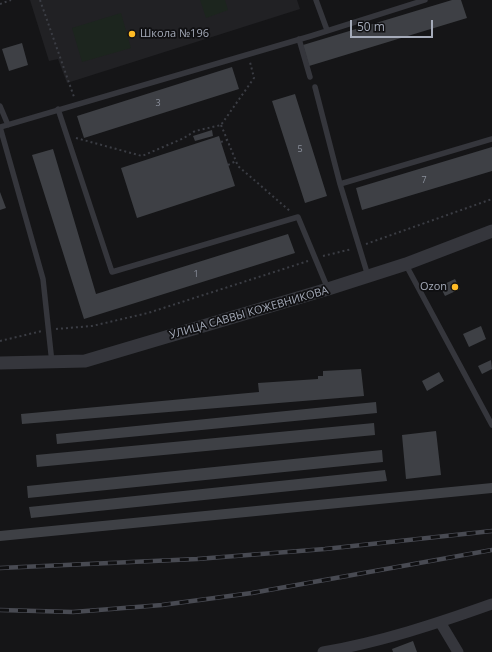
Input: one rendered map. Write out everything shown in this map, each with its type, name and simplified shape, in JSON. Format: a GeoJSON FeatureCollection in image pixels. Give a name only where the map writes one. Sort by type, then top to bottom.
{"type":"FeatureCollection","features":[{"type":"Feature","properties":{"kind":"street","name":"УЛИЦА САВВЫ КОЖЕВНИКОВА"},"geometry":{"type":"LineString","coordinates":[[0,363],[52,363],[85,361],[328,289],[406,264],[492,231]]}},
{"type":"Feature","properties":{"kind":"street"},"geometry":{"type":"LineString","coordinates":[[323,652],[359,646],[440,622],[492,604]]}},
{"type":"Feature","properties":{"kind":"street"},"geometry":{"type":"LineString","coordinates":[[440,622],[458,652]]}},
{"type":"Feature","properties":{"kind":"lane"},"geometry":{"type":"LineString","coordinates":[[316,0],[327,30]]}},
{"type":"Feature","properties":{"kind":"lane"},"geometry":{"type":"LineString","coordinates":[[52,363],[43,280],[0,127],[299,39],[410,2],[425,0]]}},
{"type":"Feature","properties":{"kind":"lane"},"geometry":{"type":"LineString","coordinates":[[299,39],[310,77]]}},
{"type":"Feature","properties":{"kind":"lane"},"geometry":{"type":"LineString","coordinates":[[315,87],[340,184],[368,276]]}},
{"type":"Feature","properties":{"kind":"lane"},"geometry":{"type":"LineString","coordinates":[[0,106],[8,125]]}},
{"type":"Feature","properties":{"kind":"lane"},"geometry":{"type":"LineString","coordinates":[[58,109],[112,272],[298,217],[328,289]]}},
{"type":"Feature","properties":{"kind":"lane"},"geometry":{"type":"LineString","coordinates":[[340,184],[492,139]]}},
{"type":"Feature","properties":{"kind":"lane"},"geometry":{"type":"LineString","coordinates":[[406,264],[492,425]]}},
{"type":"Feature","properties":{"kind":"path"},"geometry":{"type":"LineString","coordinates":[[0,4],[11,0]]}},
{"type":"Feature","properties":{"kind":"path"},"geometry":{"type":"LineString","coordinates":[[40,0],[76,104]]}},
{"type":"Feature","properties":{"kind":"path"},"geometry":{"type":"LineString","coordinates":[[67,136],[142,156],[184,138],[195,131],[221,125],[254,78],[248,54]]}},
{"type":"Feature","properties":{"kind":"path"},"geometry":{"type":"LineString","coordinates":[[221,125],[238,166],[298,217]]}},
{"type":"Feature","properties":{"kind":"path"},"geometry":{"type":"LineString","coordinates":[[221,142],[227,140]]}},
{"type":"Feature","properties":{"kind":"path"},"geometry":{"type":"LineString","coordinates":[[228,165],[236,161]]}},
{"type":"Feature","properties":{"kind":"path"},"geometry":{"type":"LineString","coordinates":[[0,340],[48,330],[92,326],[148,313],[315,259],[359,247],[492,199]]}},
{"type":"Feature","properties":{"kind":"shaded area","name":"Школа №196"},"geometry":{"type":"Polygon","coordinates":[[[30,0],[297,0],[300,9],[67,83],[58,59],[49,61],[30,0]]]}},
{"type":"Feature","properties":{"kind":"shaded area"},"geometry":{"type":"Polygon","coordinates":[[[200,0],[225,0],[228,10],[206,18],[200,0]]]}},
{"type":"Feature","properties":{"kind":"shaded area"},"geometry":{"type":"Polygon","coordinates":[[[121,13],[131,48],[82,62],[72,28],[121,13]]]}},
{"type":"Feature","properties":{"kind":"building"},"geometry":{"type":"Polygon","coordinates":[[[452,0],[461,0],[467,18],[309,66],[303,45],[452,0]]]}},
{"type":"Feature","properties":{"kind":"building"},"geometry":{"type":"Polygon","coordinates":[[[22,43],[28,65],[9,71],[2,49],[22,43]]]}},
{"type":"Feature","properties":{"kind":"building"},"geometry":{"type":"Polygon","coordinates":[[[232,67],[239,89],[84,138],[77,116],[232,67]]]}},
{"type":"Feature","properties":{"kind":"building"},"geometry":{"type":"Polygon","coordinates":[[[295,94],[327,196],[305,203],[272,101],[295,94]]]}},
{"type":"Feature","properties":{"kind":"building"},"geometry":{"type":"Polygon","coordinates":[[[212,130],[213,136],[195,141],[193,136],[212,130]]]}},
{"type":"Feature","properties":{"kind":"building"},"geometry":{"type":"Polygon","coordinates":[[[219,136],[235,186],[137,218],[121,168],[219,136]]]}},
{"type":"Feature","properties":{"kind":"building"},"geometry":{"type":"Polygon","coordinates":[[[492,147],[492,171],[362,210],[356,188],[492,147]]]}},
{"type":"Feature","properties":{"kind":"building"},"geometry":{"type":"Polygon","coordinates":[[[53,149],[96,294],[288,234],[295,253],[84,319],[32,155],[53,149]]]}},
{"type":"Feature","properties":{"kind":"building"},"geometry":{"type":"Polygon","coordinates":[[[0,192],[6,208],[0,210],[0,192]]]}},
{"type":"Feature","properties":{"kind":"building"},"geometry":{"type":"Polygon","coordinates":[[[455,279],[460,289],[445,296],[440,286],[455,279]]]}},
{"type":"Feature","properties":{"kind":"building"},"geometry":{"type":"Polygon","coordinates":[[[481,326],[486,339],[469,347],[463,334],[481,326]]]}},
{"type":"Feature","properties":{"kind":"building"},"geometry":{"type":"Polygon","coordinates":[[[491,360],[492,369],[482,374],[478,366],[491,360]]]}},
{"type":"Feature","properties":{"kind":"building"},"geometry":{"type":"Polygon","coordinates":[[[361,369],[364,396],[22,424],[21,414],[259,392],[258,383],[318,379],[318,376],[323,376],[323,371],[361,369]]]}},
{"type":"Feature","properties":{"kind":"building"},"geometry":{"type":"Polygon","coordinates":[[[439,372],[444,381],[427,391],[422,381],[439,372]]]}},
{"type":"Feature","properties":{"kind":"building"},"geometry":{"type":"Polygon","coordinates":[[[376,402],[377,413],[57,444],[56,434],[376,402]]]}},
{"type":"Feature","properties":{"kind":"building"},"geometry":{"type":"Polygon","coordinates":[[[374,423],[375,435],[37,467],[36,455],[374,423]]]}},
{"type":"Feature","properties":{"kind":"building"},"geometry":{"type":"Polygon","coordinates":[[[436,431],[441,475],[406,479],[402,435],[436,431]]]}},
{"type":"Feature","properties":{"kind":"building"},"geometry":{"type":"Polygon","coordinates":[[[382,450],[383,462],[28,498],[27,486],[382,450]]]}},
{"type":"Feature","properties":{"kind":"building"},"geometry":{"type":"Polygon","coordinates":[[[385,470],[387,481],[31,518],[29,507],[385,470]]]}},
{"type":"Feature","properties":{"kind":"building"},"geometry":{"type":"Polygon","coordinates":[[[492,483],[492,493],[0,541],[0,531],[492,483]]]}},
{"type":"Feature","properties":{"kind":"building"},"geometry":{"type":"Polygon","coordinates":[[[413,641],[417,652],[393,652],[392,649],[413,641]]]}},
{"type":"Feature","properties":{"kind":"railway"},"geometry":{"type":"LineString","coordinates":[[0,568],[197,559],[325,549],[492,531]]}},
{"type":"Feature","properties":{"kind":"railway"},"geometry":{"type":"LineString","coordinates":[[0,610],[73,612],[162,605],[252,593],[492,550]]}},
{"type":"Feature","properties":{"kind":"place","name":"Школа №196"},"geometry":{"type":"Point","coordinates":[132,34]}},
{"type":"Feature","properties":{"kind":"place","name":"Ozon"},"geometry":{"type":"Point","coordinates":[455,287]}}]}
